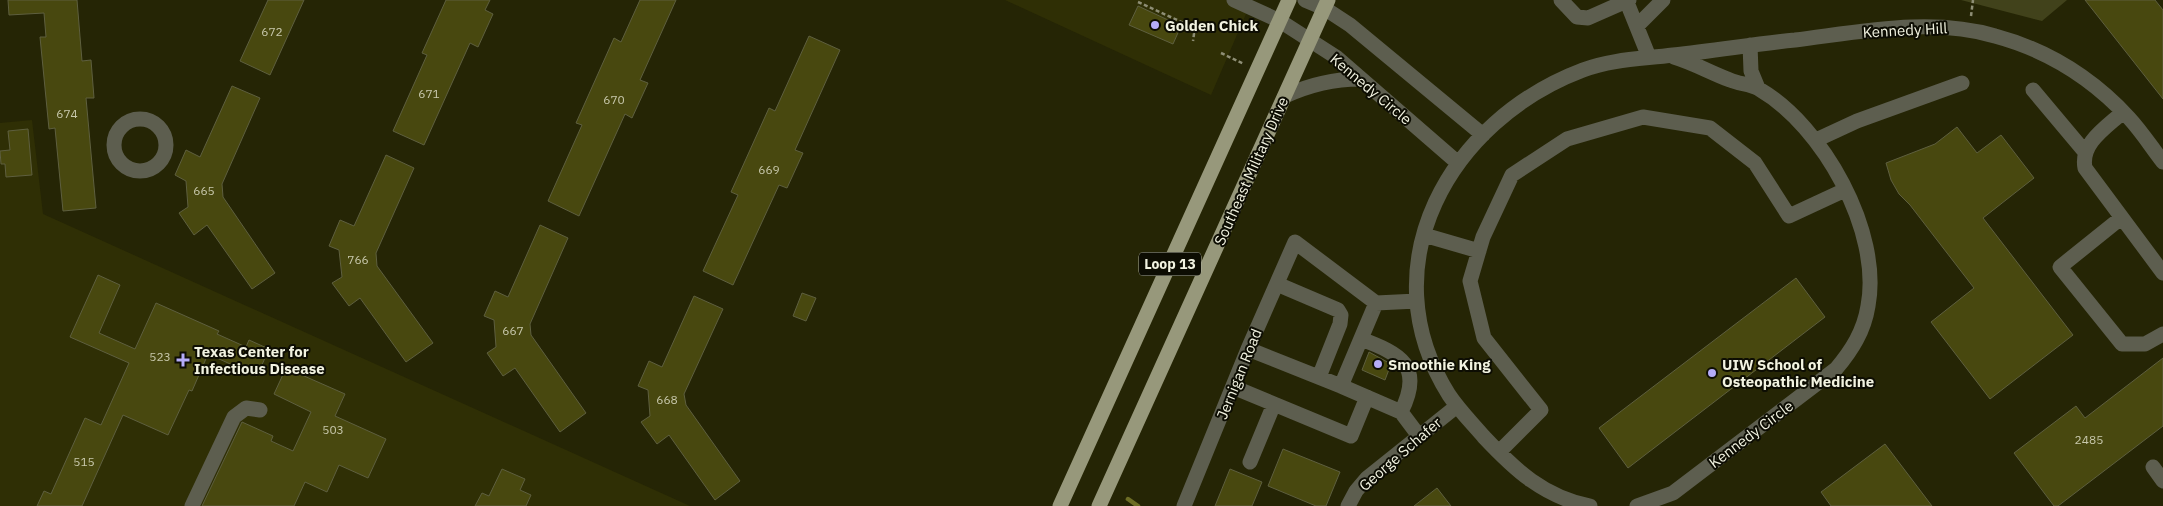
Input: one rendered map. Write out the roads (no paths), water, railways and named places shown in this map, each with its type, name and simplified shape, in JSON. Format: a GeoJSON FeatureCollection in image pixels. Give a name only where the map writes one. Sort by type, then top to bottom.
{"type":"FeatureCollection","features":[{"type":"Feature","properties":{"kind":"main road","name":"Loop 13"},"geometry":{"type":"LineString","coordinates":[[1060,506],[1289,0]]}},
{"type":"Feature","properties":{"kind":"main road","name":"Southeast Military Drive"},"geometry":{"type":"LineString","coordinates":[[1098,506],[1326,4]]}},
{"type":"Feature","properties":{"kind":"street","name":"Kennedy Circle"},"geometry":{"type":"LineString","coordinates":[[1234,0],[1280,21],[1336,57],[1458,163]]}},
{"type":"Feature","properties":{"kind":"street"},"geometry":{"type":"LineString","coordinates":[[1305,0],[1326,4],[1483,135]]}},
{"type":"Feature","properties":{"kind":"street"},"geometry":{"type":"LineString","coordinates":[[1561,0],[1578,16],[1588,18],[1628,1],[1649,57]]}},
{"type":"Feature","properties":{"kind":"street"},"geometry":{"type":"LineString","coordinates":[[1637,26],[1663,0]]}},
{"type":"Feature","properties":{"kind":"street","name":"Kennedy Hill"},"geometry":{"type":"LineString","coordinates":[[1750,44],[1886,30],[1949,26],[1996,36],[2056,59],[2102,92],[2123,112],[2163,162]]}},
{"type":"Feature","properties":{"kind":"street","name":"Kennedy Circle"},"geometry":{"type":"LineString","coordinates":[[1590,506],[1577,504],[1547,492],[1520,474],[1457,406],[1437,376],[1423,336],[1417,301],[1417,267],[1424,235],[1435,202],[1446,180],[1458,163],[1483,135],[1508,111],[1547,85],[1600,65],[1750,44]]}},
{"type":"Feature","properties":{"kind":"street"},"geometry":{"type":"LineString","coordinates":[[1750,44],[1751,71],[1758,88]]}},
{"type":"Feature","properties":{"kind":"street","name":"Kennedy Circle"},"geometry":{"type":"LineString","coordinates":[[1637,506],[1673,493],[1836,369],[1851,352],[1869,305],[1869,257],[1863,231],[1845,190],[1816,140],[1786,110],[1758,88],[1730,80],[1670,56]]}},
{"type":"Feature","properties":{"kind":"street"},"geometry":{"type":"LineString","coordinates":[[1285,96],[1325,82],[1360,78]]}},
{"type":"Feature","properties":{"kind":"street"},"geometry":{"type":"LineString","coordinates":[[1816,140],[1857,121],[1962,83]]}},
{"type":"Feature","properties":{"kind":"street"},"geometry":{"type":"LineString","coordinates":[[2033,90],[2085,152]]}},
{"type":"Feature","properties":{"kind":"street"},"geometry":{"type":"LineString","coordinates":[[2123,112],[2089,143],[2084,161],[2088,174],[2163,273]]}},
{"type":"Feature","properties":{"kind":"street"},"geometry":{"type":"LineString","coordinates":[[1499,452],[1540,410],[1484,338],[1470,282],[1484,237],[1512,175],[1567,139],[1643,116],[1710,128],[1754,163],[1789,216],[1845,190]]}},
{"type":"Feature","properties":{"kind":"street"},"geometry":{"type":"LineString","coordinates":[[2122,218],[2060,267],[2122,344],[2145,344],[2163,334]]}},
{"type":"Feature","properties":{"kind":"street"},"geometry":{"type":"LineString","coordinates":[[1424,235],[1479,251]]}},
{"type":"Feature","properties":{"kind":"street","name":"Jernigan Road"},"geometry":{"type":"LineString","coordinates":[[1184,506],[1248,349],[1295,242],[1376,303]]}},
{"type":"Feature","properties":{"kind":"street"},"geometry":{"type":"LineString","coordinates":[[1277,284],[1338,310],[1341,315],[1340,324],[1319,377]]}},
{"type":"Feature","properties":{"kind":"street"},"geometry":{"type":"LineString","coordinates":[[1341,386],[1376,303],[1417,301]]}},
{"type":"Feature","properties":{"kind":"street"},"geometry":{"type":"LineString","coordinates":[[1362,339],[1385,348],[1398,355],[1405,362],[1410,377],[1410,387],[1401,412]]}},
{"type":"Feature","properties":{"kind":"street"},"geometry":{"type":"LineString","coordinates":[[1248,349],[1401,412],[1419,436]]}},
{"type":"Feature","properties":{"kind":"street"},"geometry":{"type":"LineString","coordinates":[[1233,387],[1351,436],[1367,397]]}},
{"type":"Feature","properties":{"kind":"street"},"geometry":{"type":"LineString","coordinates":[[1250,462],[1274,404]]}},
{"type":"Feature","properties":{"kind":"street","name":"George Schafer"},"geometry":{"type":"LineString","coordinates":[[1348,506],[1356,491],[1367,478],[1457,406]]}},
{"type":"Feature","properties":{"kind":"street"},"geometry":{"type":"LineString","coordinates":[[192,506],[234,417],[246,408],[260,410]]}},
{"type":"Feature","properties":{"kind":"street"},"geometry":{"type":"LineString","coordinates":[[2152,467],[2163,481]]}},
{"type":"Feature","properties":{"kind":"waterway"},"geometry":{"type":"LineString","coordinates":[[1128,499],[1138,506]]}},
{"type":"Feature","properties":{"kind":"place","name":"Golden Chick"},"geometry":{"type":"Point","coordinates":[1155,25]}},
{"type":"Feature","properties":{"kind":"place","name":"Texas Center for Infectious Disease"},"geometry":{"type":"Point","coordinates":[183,360]}},
{"type":"Feature","properties":{"kind":"place","name":"Smoothie King"},"geometry":{"type":"Point","coordinates":[1378,364]}},
{"type":"Feature","properties":{"kind":"place","name":"UIW School of Osteopathic Medicine"},"geometry":{"type":"Point","coordinates":[1712,373]}}]}
